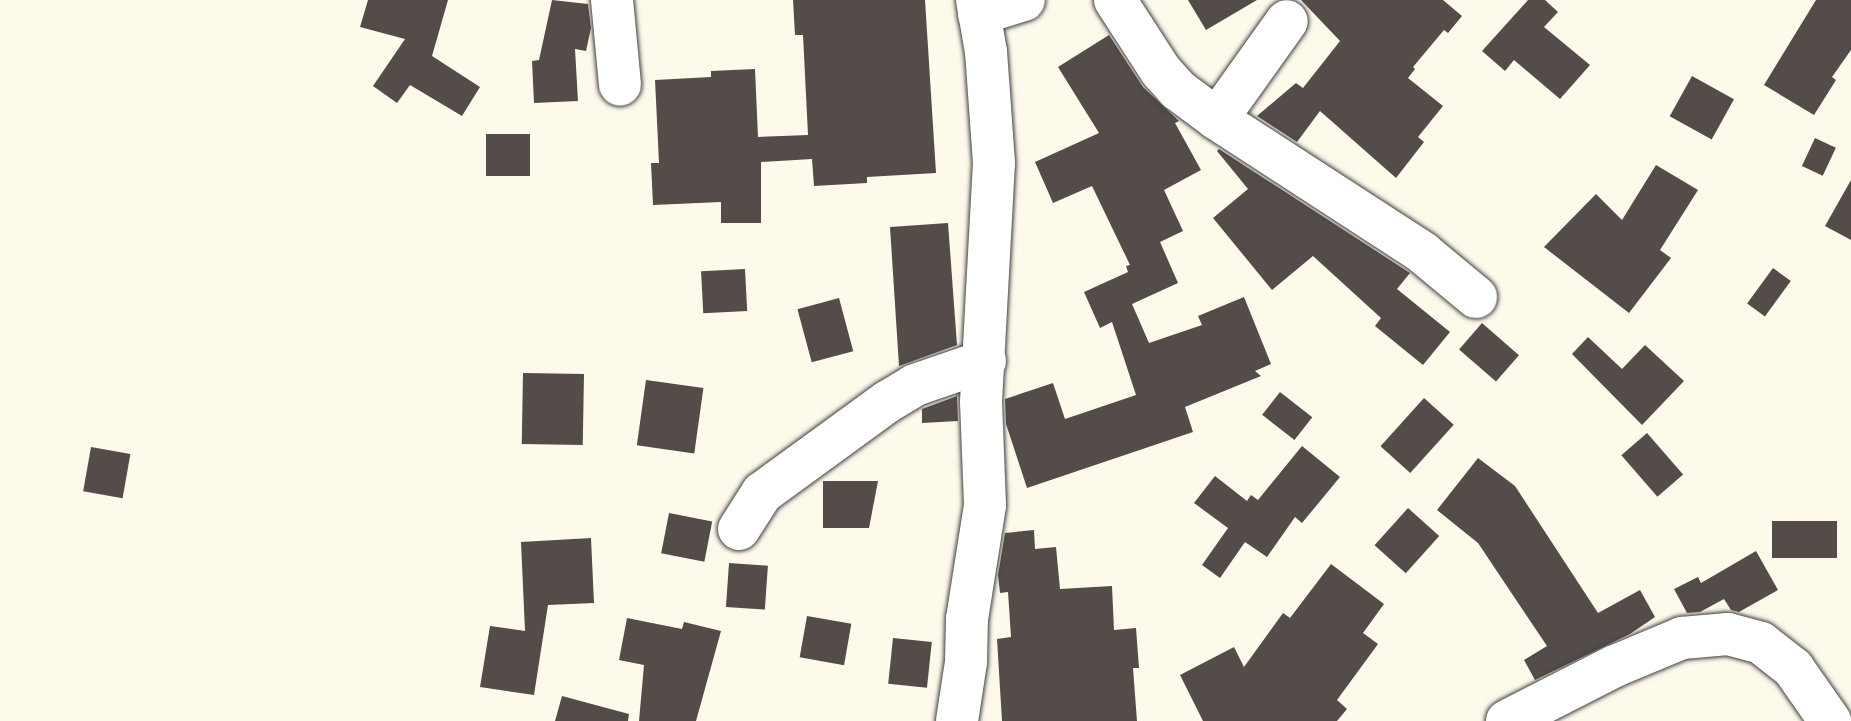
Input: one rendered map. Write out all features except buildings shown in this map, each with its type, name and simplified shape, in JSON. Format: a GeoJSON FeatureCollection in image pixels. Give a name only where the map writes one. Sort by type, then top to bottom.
{"type":"FeatureCollection","features":[{"type":"Feature","properties":{"kind":"street"},"geometry":{"type":"LineString","coordinates":[[612,0],[620,85]]}},
{"type":"Feature","properties":{"kind":"street"},"geometry":{"type":"LineString","coordinates":[[957,721],[966,662],[967,619],[985,505],[981,402],[994,163],[986,52],[978,7],[1024,0]]}},
{"type":"Feature","properties":{"kind":"street"},"geometry":{"type":"LineString","coordinates":[[1115,0],[1161,71],[1178,90],[1217,119],[1423,253],[1476,297]]}},
{"type":"Feature","properties":{"kind":"street"},"geometry":{"type":"LineString","coordinates":[[1217,119],[1287,21]]}},
{"type":"Feature","properties":{"kind":"street"},"geometry":{"type":"LineString","coordinates":[[739,529],[762,493],[887,402],[915,385],[985,361]]}},
{"type":"Feature","properties":{"kind":"street"},"geometry":{"type":"LineString","coordinates":[[1507,721],[1615,666],[1682,638],[1728,634],[1761,643],[1793,668],[1830,721]]}}]}
